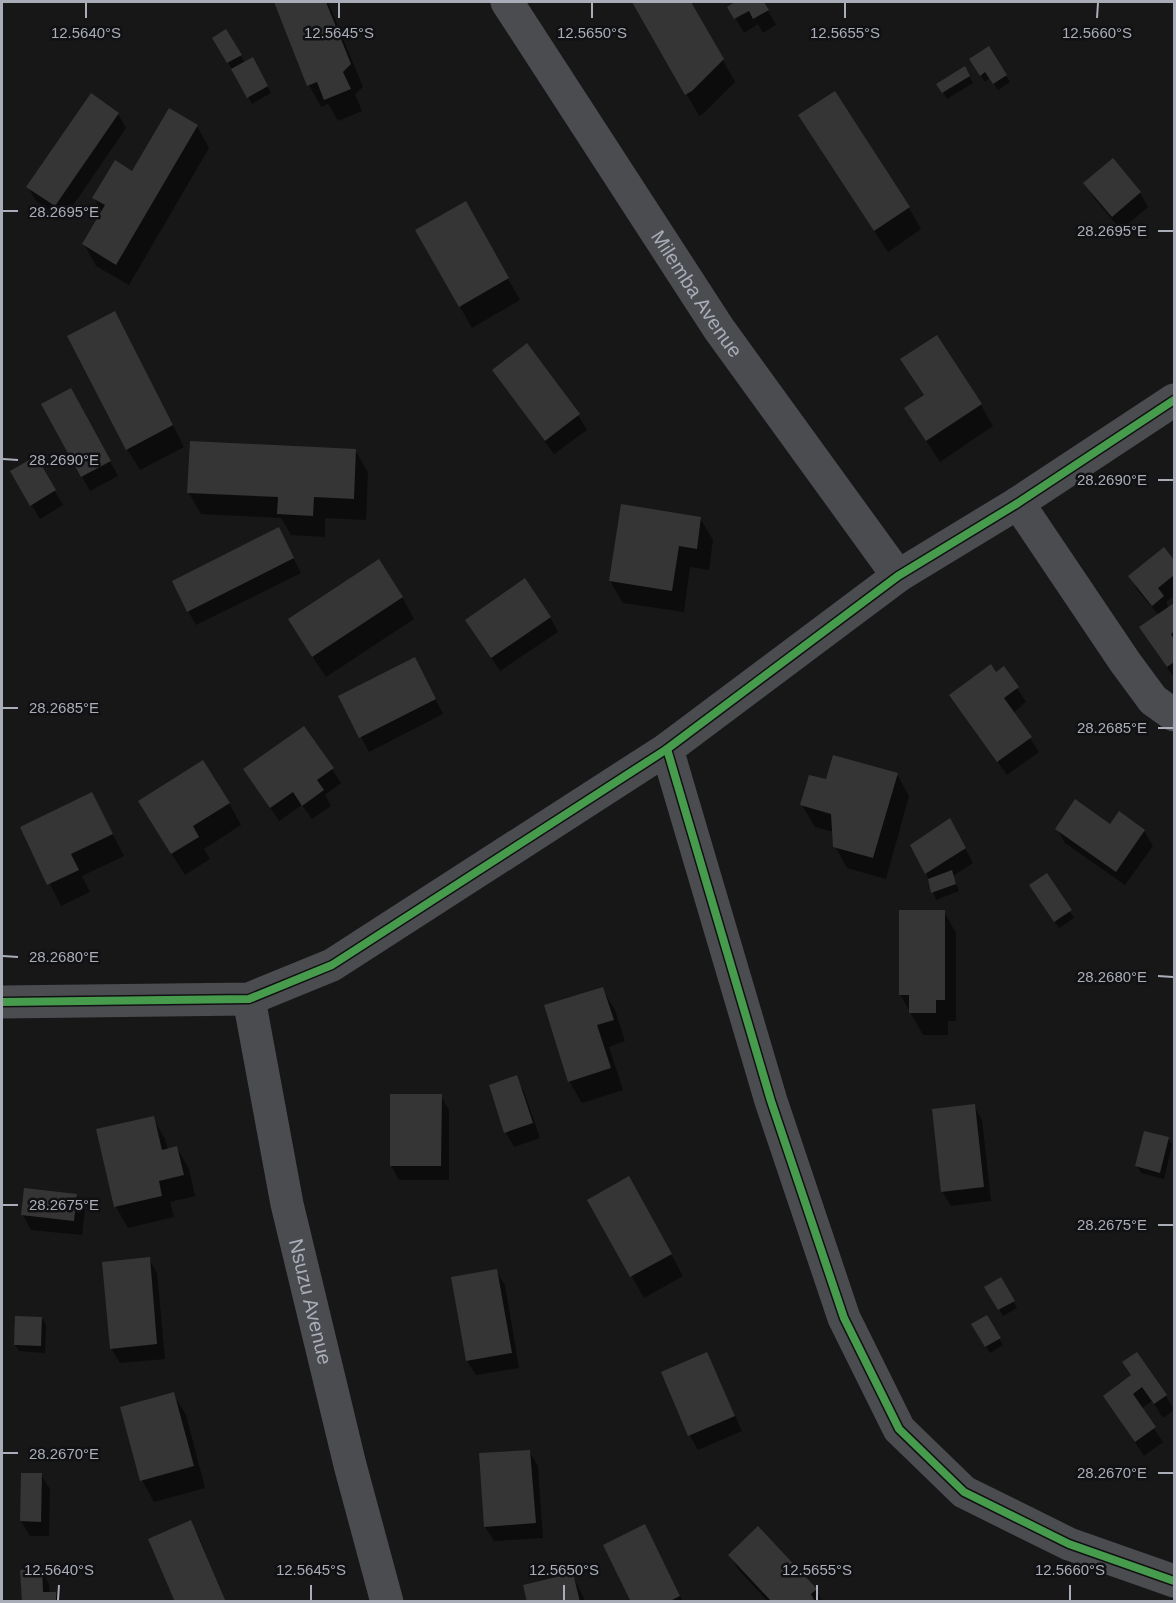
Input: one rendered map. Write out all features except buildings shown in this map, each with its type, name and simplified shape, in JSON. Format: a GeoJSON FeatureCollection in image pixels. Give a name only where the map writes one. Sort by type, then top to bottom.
{"type":"FeatureCollection","features":[{"type":"Feature","properties":{"kind":"street","name":"Milemba Avenue"},"geometry":{"type":"LineString","coordinates":[[507,2],[719,329],[898,576]]}},
{"type":"Feature","properties":{"kind":"street"},"geometry":{"type":"LineString","coordinates":[[2,1002],[249,999],[332,965],[667,749],[898,576],[1018,503],[1174,400]]}},
{"type":"Feature","properties":{"kind":"street"},"geometry":{"type":"LineString","coordinates":[[1018,503],[1125,662],[1153,700],[1174,715]]}},
{"type":"Feature","properties":{"kind":"street"},"geometry":{"type":"LineString","coordinates":[[667,749],[771,1101],[844,1318],[899,1430],[964,1492],[1069,1544],[1174,1581]]}},
{"type":"Feature","properties":{"kind":"street","name":"Nsuzu Avenue"},"geometry":{"type":"LineString","coordinates":[[249,999],[287,1204],[350,1465],[387,1602]]}},
{"type":"Feature","properties":{"kind":"cycle path"},"geometry":{"type":"LineString","coordinates":[[2,1002],[249,999],[332,965],[667,749],[898,576],[1018,503],[1174,400]]}},
{"type":"Feature","properties":{"kind":"cycle path"},"geometry":{"type":"LineString","coordinates":[[667,749],[771,1101],[844,1318],[899,1429],[964,1492],[1069,1544],[1174,1581]]}}]}
